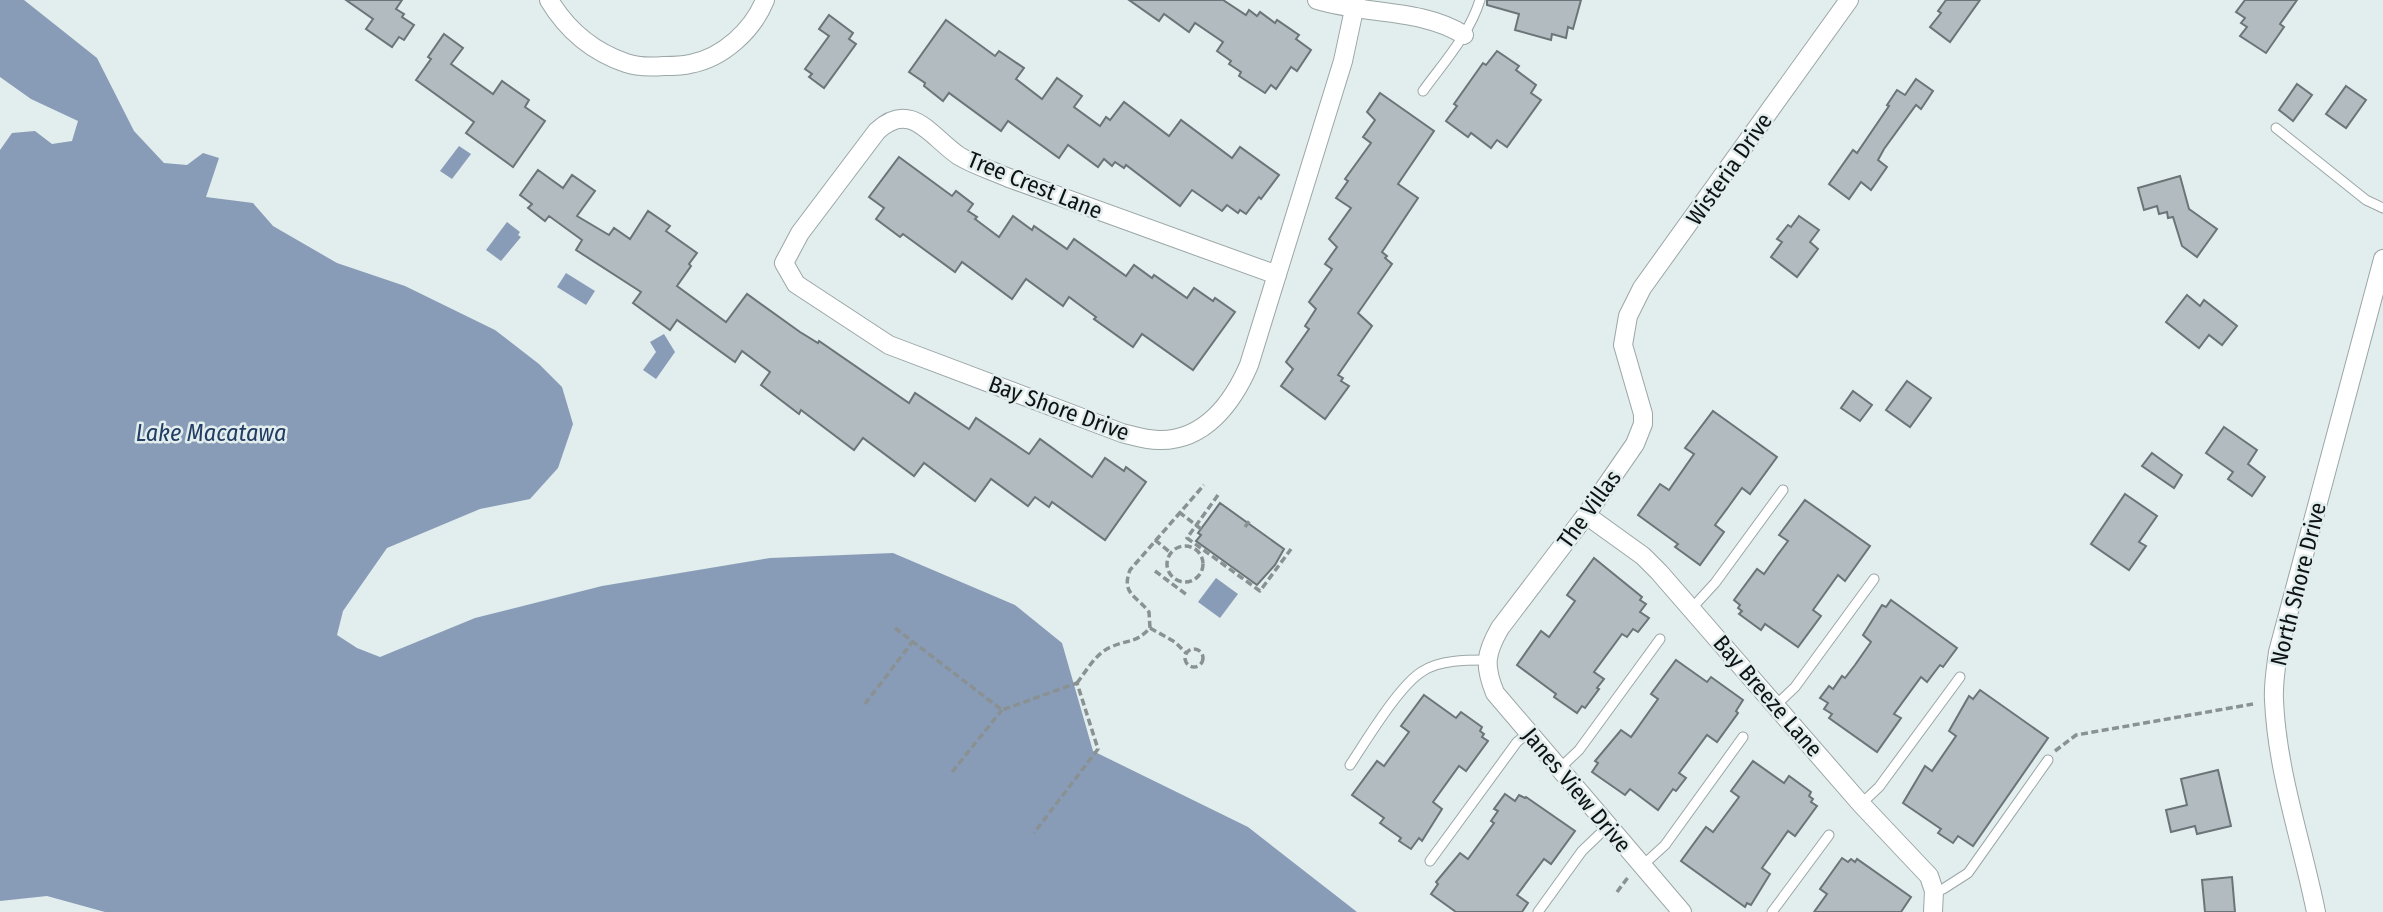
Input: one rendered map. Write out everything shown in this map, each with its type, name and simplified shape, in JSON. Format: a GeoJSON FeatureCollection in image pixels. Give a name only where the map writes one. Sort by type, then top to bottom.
{"type":"FeatureCollection","features":[{"type":"Feature","properties":{"kind":"street"},"geometry":{"type":"LineString","coordinates":[[549,0],[574,33],[600,52],[629,65],[655,66],[691,64],[724,49],[743,35],[765,0]]}},
{"type":"Feature","properties":{"kind":"street"},"geometry":{"type":"LineString","coordinates":[[1317,0],[1356,4],[1435,21],[1464,35]]}},
{"type":"Feature","properties":{"kind":"street","name":"Wisteria Drive"},"geometry":{"type":"LineString","coordinates":[[1623,345],[1628,316],[1642,288],[1849,0]]}},
{"type":"Feature","properties":{"kind":"street","name":"Bay Shore Drive"},"geometry":{"type":"LineString","coordinates":[[784,263],[796,284],[889,345],[1122,433],[1161,440],[1198,429],[1219,415],[1231,400],[1249,365],[1343,61],[1356,4]]}},
{"type":"Feature","properties":{"kind":"street","name":"Tree Crest Lane"},"geometry":{"type":"LineString","coordinates":[[784,263],[800,233],[877,131],[898,117],[909,118],[920,124],[957,154],[999,174],[1277,275]]}},
{"type":"Feature","properties":{"kind":"street","name":"North Shore Drive"},"geometry":{"type":"LineString","coordinates":[[2316,912],[2294,825],[2274,700],[2274,680],[2278,652],[2383,259]]}},
{"type":"Feature","properties":{"kind":"street","name":"The Villas"},"geometry":{"type":"LineString","coordinates":[[1486,660],[1491,643],[1500,628],[1586,515],[1635,444],[1643,424],[1641,403],[1623,345]]}},
{"type":"Feature","properties":{"kind":"street","name":"Bay Breeze Lane"},"geometry":{"type":"LineString","coordinates":[[1586,515],[1643,556],[1692,608],[1861,804],[1929,876],[1934,891]]}},
{"type":"Feature","properties":{"kind":"street","name":"Janes View Drive"},"geometry":{"type":"LineString","coordinates":[[1486,660],[1495,693],[1608,826],[1636,870],[1682,912]]}},
{"type":"Feature","properties":{"kind":"street"},"geometry":{"type":"LineString","coordinates":[[1933,912],[1934,891]]}},
{"type":"Feature","properties":{"kind":"lane"},"geometry":{"type":"LineString","coordinates":[[1423,91],[1464,35],[1480,0]]}},
{"type":"Feature","properties":{"kind":"lane"},"geometry":{"type":"LineString","coordinates":[[2276,128],[2366,200],[2383,208]]}},
{"type":"Feature","properties":{"kind":"lane"},"geometry":{"type":"LineString","coordinates":[[1692,608],[1716,583],[1783,490]]}},
{"type":"Feature","properties":{"kind":"lane"},"geometry":{"type":"LineString","coordinates":[[1776,705],[1795,687],[1874,579]]}},
{"type":"Feature","properties":{"kind":"lane"},"geometry":{"type":"LineString","coordinates":[[1559,769],[1579,750],[1660,639]]}},
{"type":"Feature","properties":{"kind":"lane"},"geometry":{"type":"LineString","coordinates":[[1350,765],[1407,684],[1423,670],[1444,663],[1486,660]]}},
{"type":"Feature","properties":{"kind":"lane"},"geometry":{"type":"LineString","coordinates":[[1861,804],[1879,787],[1960,677]]}},
{"type":"Feature","properties":{"kind":"lane"},"geometry":{"type":"LineString","coordinates":[[1430,861],[1517,743],[1528,733]]}},
{"type":"Feature","properties":{"kind":"lane"},"geometry":{"type":"LineString","coordinates":[[1636,870],[1665,845],[1743,737]]}},
{"type":"Feature","properties":{"kind":"lane"},"geometry":{"type":"LineString","coordinates":[[1934,891],[1951,885],[1968,873],[2048,761]]}},
{"type":"Feature","properties":{"kind":"lane"},"geometry":{"type":"LineString","coordinates":[[1538,912],[1583,851],[1608,826]]}},
{"type":"Feature","properties":{"kind":"lane"},"geometry":{"type":"LineString","coordinates":[[1772,912],[1829,835]]}},
{"type":"Feature","properties":{"kind":"path"},"geometry":{"type":"LineString","coordinates":[[952,772],[1002,709],[1077,683],[1102,652],[1113,645],[1141,638],[1150,628],[1149,612],[1127,588],[1126,580],[1130,570],[1204,485]]}},
{"type":"Feature","properties":{"kind":"path"},"geometry":{"type":"LineString","coordinates":[[1218,495],[1187,538],[1197,548],[1260,592],[1291,549]]}},
{"type":"Feature","properties":{"kind":"path"},"geometry":{"type":"LineString","coordinates":[[1179,512],[1201,529]]}},
{"type":"Feature","properties":{"kind":"path"},"geometry":{"type":"LineString","coordinates":[[1245,527],[1251,519]]}},
{"type":"Feature","properties":{"kind":"path"},"geometry":{"type":"LineString","coordinates":[[1155,540],[1171,553]]}},
{"type":"Feature","properties":{"kind":"path"},"geometry":{"type":"LineString","coordinates":[[1180,547],[1197,548],[1203,565],[1199,575],[1189,581],[1175,578],[1168,570],[1167,564],[1171,553],[1180,547]]}},
{"type":"Feature","properties":{"kind":"path"},"geometry":{"type":"LineString","coordinates":[[1155,571],[1187,596]]}},
{"type":"Feature","properties":{"kind":"path"},"geometry":{"type":"LineString","coordinates":[[1171,583],[1175,578]]}},
{"type":"Feature","properties":{"kind":"path"},"geometry":{"type":"LineString","coordinates":[[895,628],[1002,709]]}},
{"type":"Feature","properties":{"kind":"path"},"geometry":{"type":"LineString","coordinates":[[1150,628],[1175,642],[1186,653]]}},
{"type":"Feature","properties":{"kind":"path"},"geometry":{"type":"LineString","coordinates":[[865,704],[913,641]]}},
{"type":"Feature","properties":{"kind":"path"},"geometry":{"type":"LineString","coordinates":[[1193,648],[1199,649],[1203,662],[1192,667],[1185,660],[1186,653],[1193,648]]}},
{"type":"Feature","properties":{"kind":"path"},"geometry":{"type":"LineString","coordinates":[[1034,833],[1098,749],[1077,683]]}},
{"type":"Feature","properties":{"kind":"path"},"geometry":{"type":"LineString","coordinates":[[2048,761],[2059,746],[2076,734],[2253,704]]}},
{"type":"Feature","properties":{"kind":"path"},"geometry":{"type":"LineString","coordinates":[[1617,892],[1636,870]]}},
{"type":"Feature","properties":{"kind":"water","name":"Lake Macatawa"},"geometry":{"type":"Polygon","coordinates":[[[0,0],[24,0],[97,58],[134,131],[164,163],[187,165],[203,153],[219,158],[206,197],[253,203],[273,226],[337,263],[405,286],[495,330],[539,364],[562,387],[573,424],[558,468],[530,499],[480,509],[387,548],[343,611],[337,635],[357,648],[380,657],[475,618],[602,586],[770,558],[893,553],[1015,605],[1062,643],[1093,751],[1248,827],[1357,912],[105,912],[47,896],[0,901],[0,150],[12,133],[35,131],[52,144],[72,141],[78,121],[31,99],[0,77],[0,0]]]}},
{"type":"Feature","properties":{"kind":"water"},"geometry":{"type":"Polygon","coordinates":[[[459,146],[471,154],[452,179],[440,171],[459,146]]]}},
{"type":"Feature","properties":{"kind":"water"},"geometry":{"type":"Polygon","coordinates":[[[507,222],[520,232],[518,235],[521,237],[501,261],[486,250],[507,222]]]}},
{"type":"Feature","properties":{"kind":"water"},"geometry":{"type":"Polygon","coordinates":[[[566,273],[595,291],[586,305],[557,287],[566,273]]]}},
{"type":"Feature","properties":{"kind":"water"},"geometry":{"type":"Polygon","coordinates":[[[664,334],[675,352],[656,379],[643,370],[656,352],[650,342],[664,334]]]}},
{"type":"Feature","properties":{"kind":"water"},"geometry":{"type":"Polygon","coordinates":[[[1216,578],[1238,594],[1220,618],[1198,602],[1216,578]]]}},
{"type":"Feature","properties":{"kind":"building"},"geometry":{"type":"Polygon","coordinates":[[[346,0],[402,0],[396,9],[414,25],[404,40],[399,37],[392,47],[366,29],[373,19],[346,0]]]}},
{"type":"Feature","properties":{"kind":"building"},"geometry":{"type":"Polygon","coordinates":[[[1129,0],[1223,0],[1246,15],[1249,10],[1257,16],[1260,12],[1275,23],[1277,20],[1299,35],[1296,39],[1311,50],[1297,71],[1291,67],[1276,89],[1271,85],[1265,93],[1239,76],[1241,72],[1217,51],[1223,42],[1195,23],[1189,32],[1164,14],[1159,21],[1129,0]]]}},
{"type":"Feature","properties":{"kind":"building"},"geometry":{"type":"Polygon","coordinates":[[[1487,0],[1581,0],[1573,29],[1568,27],[1566,38],[1552,34],[1551,40],[1515,30],[1519,14],[1487,5],[1487,0]]]}},
{"type":"Feature","properties":{"kind":"building"},"geometry":{"type":"Polygon","coordinates":[[[1946,0],[1980,0],[1950,42],[1930,27],[1941,13],[1938,11],[1946,0]]]}},
{"type":"Feature","properties":{"kind":"building"},"geometry":{"type":"Polygon","coordinates":[[[2245,0],[2297,0],[2280,24],[2284,27],[2266,53],[2240,36],[2247,27],[2241,23],[2245,18],[2236,12],[2245,0]]]}},
{"type":"Feature","properties":{"kind":"building"},"geometry":{"type":"Polygon","coordinates":[[[829,15],[853,33],[849,39],[856,44],[824,88],[809,77],[812,74],[805,69],[829,36],[819,29],[829,15]]]}},
{"type":"Feature","properties":{"kind":"building"},"geometry":{"type":"Polygon","coordinates":[[[946,20],[995,56],[999,51],[1024,68],[1016,79],[1042,99],[1057,78],[1082,96],[1074,107],[1100,126],[1106,117],[1110,120],[1124,102],[1169,136],[1181,120],[1232,158],[1240,147],[1279,175],[1246,214],[1240,210],[1238,213],[1227,205],[1222,211],[1192,190],[1180,206],[1126,165],[1124,168],[1115,162],[1112,166],[1104,159],[1098,167],[1068,145],[1059,158],[1008,121],[1001,131],[949,93],[943,101],[909,72],[946,20]]]}},
{"type":"Feature","properties":{"kind":"building"},"geometry":{"type":"Polygon","coordinates":[[[444,34],[463,48],[451,64],[493,94],[502,81],[529,100],[525,107],[545,121],[513,167],[466,133],[474,122],[416,80],[444,34]]]}},
{"type":"Feature","properties":{"kind":"building"},"geometry":{"type":"Polygon","coordinates":[[[1497,51],[1519,66],[1516,70],[1536,85],[1531,93],[1541,100],[1507,147],[1497,140],[1491,148],[1471,133],[1468,137],[1446,121],[1457,106],[1454,104],[1483,63],[1486,65],[1497,51]]]}},
{"type":"Feature","properties":{"kind":"building"},"geometry":{"type":"Polygon","coordinates":[[[1916,79],[1933,91],[1921,109],[1916,105],[1884,149],[1878,160],[1887,167],[1871,190],[1861,182],[1849,199],[1829,184],[1853,150],[1857,153],[1897,90],[1905,95],[1916,79]]]}},
{"type":"Feature","properties":{"kind":"building"},"geometry":{"type":"Polygon","coordinates":[[[2297,84],[2312,95],[2293,121],[2279,110],[2297,84]]]}},
{"type":"Feature","properties":{"kind":"building"},"geometry":{"type":"Polygon","coordinates":[[[2346,86],[2366,100],[2346,128],[2326,114],[2346,86]]]}},
{"type":"Feature","properties":{"kind":"building"},"geometry":{"type":"Polygon","coordinates":[[[1380,93],[1434,131],[1398,184],[1418,198],[1382,252],[1392,264],[1358,313],[1372,326],[1338,375],[1343,378],[1341,381],[1349,386],[1325,419],[1281,386],[1293,369],[1286,362],[1309,329],[1305,326],[1316,309],[1309,302],[1332,269],[1325,264],[1337,247],[1329,239],[1351,208],[1336,198],[1348,181],[1345,179],[1371,143],[1363,137],[1375,120],[1367,112],[1380,93]]]}},
{"type":"Feature","properties":{"kind":"building"},"geometry":{"type":"Polygon","coordinates":[[[899,157],[952,196],[956,191],[973,204],[968,211],[999,237],[1013,216],[1032,230],[1034,226],[1067,249],[1074,239],[1126,276],[1134,265],[1187,298],[1194,288],[1235,312],[1193,370],[1142,334],[1133,347],[1069,297],[1063,306],[1026,279],[1012,299],[962,262],[955,272],[903,234],[900,237],[876,219],[884,208],[869,197],[899,157]]]}},
{"type":"Feature","properties":{"kind":"building"},"geometry":{"type":"Polygon","coordinates":[[[538,170],[563,188],[572,175],[595,191],[577,216],[609,235],[614,228],[630,239],[648,211],[670,226],[666,231],[697,253],[677,286],[726,322],[747,294],[909,403],[915,393],[969,429],[976,418],[1029,454],[1040,439],[1092,477],[1105,458],[1124,471],[1126,467],[1146,482],[1105,540],[1052,502],[1049,507],[1035,497],[1028,506],[991,479],[975,501],[924,463],[914,476],[863,438],[854,450],[801,410],[799,414],[761,385],[770,372],[742,351],[735,362],[677,320],[670,330],[633,303],[641,292],[576,250],[582,240],[549,216],[545,221],[528,208],[532,204],[520,195],[538,170]]]}},
{"type":"Feature","properties":{"kind":"building"},"geometry":{"type":"Polygon","coordinates":[[[2180,176],[2189,209],[2217,229],[2197,257],[2182,246],[2173,217],[2168,218],[2167,212],[2159,214],[2157,206],[2144,210],[2138,188],[2180,176]]]}},
{"type":"Feature","properties":{"kind":"building"},"geometry":{"type":"Polygon","coordinates":[[[1799,216],[1819,230],[1810,242],[1818,249],[1797,277],[1771,257],[1782,242],[1777,239],[1799,216]]]}},
{"type":"Feature","properties":{"kind":"building"},"geometry":{"type":"Polygon","coordinates":[[[2187,295],[2200,306],[2204,300],[2237,326],[2222,345],[2209,335],[2199,348],[2166,322],[2187,295]]]}},
{"type":"Feature","properties":{"kind":"building"},"geometry":{"type":"Polygon","coordinates":[[[1907,381],[1931,398],[1910,427],[1886,410],[1907,381]]]}},
{"type":"Feature","properties":{"kind":"building"},"geometry":{"type":"Polygon","coordinates":[[[1853,391],[1872,405],[1860,421],[1841,408],[1853,391]]]}},
{"type":"Feature","properties":{"kind":"building"},"geometry":{"type":"Polygon","coordinates":[[[1713,411],[1777,457],[1750,494],[1742,488],[1715,525],[1724,532],[1700,565],[1675,547],[1678,544],[1638,515],[1660,484],[1669,490],[1694,454],[1685,448],[1713,411]]]}},
{"type":"Feature","properties":{"kind":"building"},"geometry":{"type":"Polygon","coordinates":[[[2224,427],[2257,450],[2248,464],[2265,477],[2252,496],[2228,479],[2233,472],[2206,453],[2224,427]]]}},
{"type":"Feature","properties":{"kind":"building"},"geometry":{"type":"Polygon","coordinates":[[[2152,453],[2182,475],[2174,488],[2142,466],[2152,453]]]}},
{"type":"Feature","properties":{"kind":"building"},"geometry":{"type":"Polygon","coordinates":[[[2125,494],[2157,516],[2139,542],[2146,546],[2129,570],[2091,544],[2125,494]]]}},
{"type":"Feature","properties":{"kind":"building"},"geometry":{"type":"Polygon","coordinates":[[[1805,500],[1870,546],[1845,581],[1838,575],[1813,610],[1821,616],[1798,647],[1765,624],[1761,630],[1739,614],[1742,611],[1738,608],[1740,605],[1734,600],[1757,569],[1764,574],[1788,541],[1779,535],[1805,500]]]}},
{"type":"Feature","properties":{"kind":"building"},"geometry":{"type":"Polygon","coordinates":[[[1220,503],[1284,549],[1275,565],[1257,585],[1196,541],[1201,535],[1198,533],[1220,503]]]}},
{"type":"Feature","properties":{"kind":"building"},"geometry":{"type":"Polygon","coordinates":[[[1594,558],[1642,597],[1640,600],[1646,604],[1640,612],[1649,618],[1638,632],[1633,629],[1627,637],[1622,634],[1594,672],[1604,679],[1597,688],[1599,689],[1585,708],[1582,706],[1577,713],[1517,665],[1541,631],[1549,637],[1575,601],[1567,595],[1594,558]]]}},
{"type":"Feature","properties":{"kind":"building"},"geometry":{"type":"Polygon","coordinates":[[[1891,600],[1957,648],[1927,682],[1921,677],[1894,714],[1901,718],[1877,752],[1829,718],[1832,714],[1824,709],[1828,703],[1820,698],[1829,686],[1833,689],[1842,676],[1845,678],[1855,665],[1871,642],[1863,635],[1882,605],[1886,607],[1891,600]]]}},
{"type":"Feature","properties":{"kind":"building"},"geometry":{"type":"Polygon","coordinates":[[[1676,660],[1707,682],[1711,677],[1743,700],[1736,711],[1738,713],[1717,742],[1707,735],[1679,773],[1686,778],[1676,791],[1673,789],[1658,810],[1630,789],[1625,795],[1592,772],[1598,763],[1595,761],[1621,730],[1631,737],[1658,699],[1651,694],[1676,660]]]}},
{"type":"Feature","properties":{"kind":"building"},"geometry":{"type":"Polygon","coordinates":[[[1980,690],[2048,738],[1973,846],[1958,836],[1953,843],[1938,833],[1941,829],[1903,803],[1925,766],[1932,771],[1956,736],[1949,731],[1969,696],[1973,699],[1980,690]]]}},
{"type":"Feature","properties":{"kind":"building"},"geometry":{"type":"Polygon","coordinates":[[[1424,695],[1456,718],[1461,712],[1482,727],[1482,737],[1488,741],[1466,771],[1459,766],[1433,802],[1442,809],[1422,841],[1419,838],[1411,849],[1380,823],[1384,818],[1352,795],[1377,761],[1384,766],[1409,732],[1401,726],[1424,695]]]}},
{"type":"Feature","properties":{"kind":"building"},"geometry":{"type":"Polygon","coordinates":[[[1753,761],[1784,783],[1789,776],[1811,792],[1811,802],[1817,806],[1795,836],[1788,831],[1762,868],[1770,874],[1751,905],[1747,903],[1745,907],[1681,861],[1706,827],[1713,832],[1739,797],[1731,791],[1753,761]]]}},
{"type":"Feature","properties":{"kind":"building"},"geometry":{"type":"Polygon","coordinates":[[[2218,770],[2231,826],[2197,834],[2195,826],[2171,832],[2166,810],[2187,805],[2181,779],[2218,770]]]}},
{"type":"Feature","properties":{"kind":"building"},"geometry":{"type":"Polygon","coordinates":[[[1505,794],[1515,801],[1519,795],[1526,797],[1575,831],[1551,864],[1544,859],[1517,895],[1528,903],[1522,912],[1456,912],[1431,894],[1438,884],[1436,882],[1460,853],[1468,859],[1494,823],[1491,821],[1498,811],[1494,809],[1505,794]]]}},
{"type":"Feature","properties":{"kind":"building"},"geometry":{"type":"Polygon","coordinates":[[[1842,858],[1848,862],[1851,859],[1855,862],[1857,859],[1911,897],[1901,912],[1814,912],[1827,894],[1820,889],[1842,858]]]}},
{"type":"Feature","properties":{"kind":"building"},"geometry":{"type":"Polygon","coordinates":[[[2232,877],[2235,912],[2205,912],[2202,880],[2232,877]]]}}]}
